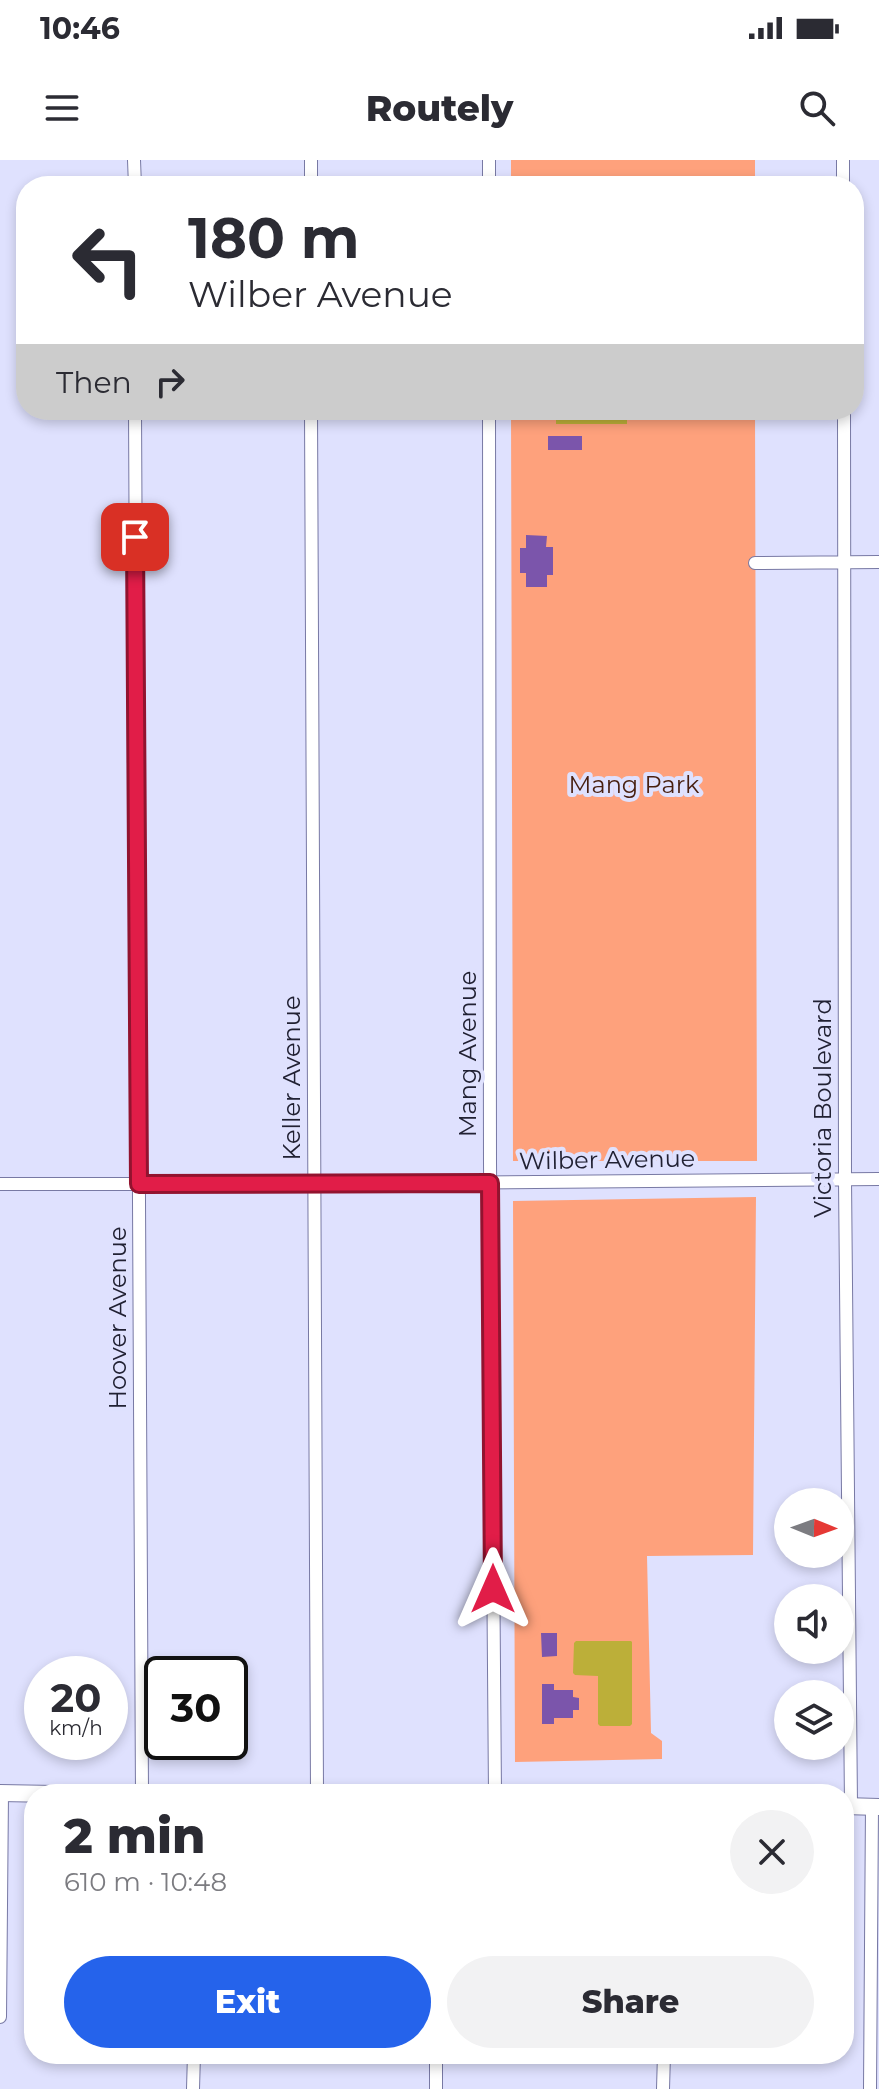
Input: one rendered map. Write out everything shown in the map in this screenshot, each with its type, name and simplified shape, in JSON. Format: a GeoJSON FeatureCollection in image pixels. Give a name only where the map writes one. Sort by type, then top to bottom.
{"type":"FeatureCollection","features":[{"type":"Feature","properties":{"kind":"street","name":"Hoover Avenue"},"geometry":{"type":"LineString","coordinates":[[135,420],[142,1784]]}},
{"type":"Feature","properties":{"kind":"street","name":"Keller Avenue"},"geometry":{"type":"LineString","coordinates":[[311,420],[317,1784]]}},
{"type":"Feature","properties":{"kind":"street","name":"Mang Avenue"},"geometry":{"type":"LineString","coordinates":[[489,420],[495,1784]]}},
{"type":"Feature","properties":{"kind":"street","name":"Victoria Boulevard"},"geometry":{"type":"LineString","coordinates":[[844,420],[847,1784]]}},
{"type":"Feature","properties":{"kind":"street"},"geometry":{"type":"LineString","coordinates":[[755,563],[879,562]]}},
{"type":"Feature","properties":{"kind":"street","name":"Wilber Avenue"},"geometry":{"type":"LineString","coordinates":[[0,1184],[879,1179]]}},
{"type":"Feature","properties":{"kind":"street"},"geometry":{"type":"LineString","coordinates":[[0,2017],[1,1793],[24,1793]]}},
{"type":"Feature","properties":{"kind":"street"},"geometry":{"type":"LineString","coordinates":[[854,1806],[875,1806],[870,2089]]}},
{"type":"Feature","properties":{"kind":"street"},"geometry":{"type":"LineString","coordinates":[[193,2089],[194,2064]]}},
{"type":"Feature","properties":{"kind":"street"},"geometry":{"type":"LineString","coordinates":[[436,2064],[436,2089]]}},
{"type":"Feature","properties":{"kind":"street"},"geometry":{"type":"LineString","coordinates":[[663,2089],[664,2064]]}},
{"type":"Feature","properties":{"kind":"green space"},"geometry":{"type":"Polygon","coordinates":[[[511,160],[755,160],[755,176],[511,176],[511,160]]]}},
{"type":"Feature","properties":{"kind":"green space","name":"Mang Park"},"geometry":{"type":"Polygon","coordinates":[[[511,420],[755,420],[757,1161],[513,1161],[511,420]]]}},
{"type":"Feature","properties":{"kind":"green space"},"geometry":{"type":"Polygon","coordinates":[[[756,1197],[753,1555],[647,1556],[651,1733],[662,1741],[662,1759],[515,1762],[513,1201],[756,1197]]]}},
{"type":"Feature","properties":{"kind":"shaded area"},"geometry":{"type":"Polygon","coordinates":[[[556,420],[627,420],[627,424],[556,424],[556,420]]]}},
{"type":"Feature","properties":{"kind":"shaded area"},"geometry":{"type":"Polygon","coordinates":[[[576,1641],[632,1642],[630,1726],[598,1724],[598,1676],[573,1673],[576,1641]]]}},
{"type":"Feature","properties":{"kind":"building"},"geometry":{"type":"Polygon","coordinates":[[[548,436],[582,436],[582,450],[548,450],[548,436]]]}},
{"type":"Feature","properties":{"kind":"building"},"geometry":{"type":"Polygon","coordinates":[[[526,535],[547,536],[546,547],[553,547],[553,575],[547,575],[547,587],[526,587],[526,573],[520,573],[520,548],[526,548],[526,535]]]}},
{"type":"Feature","properties":{"kind":"building"},"geometry":{"type":"Polygon","coordinates":[[[541,1633],[557,1633],[557,1656],[542,1657],[541,1633]]]}},
{"type":"Feature","properties":{"kind":"building"},"geometry":{"type":"Polygon","coordinates":[[[542,1684],[554,1684],[554,1690],[573,1690],[573,1697],[579,1698],[579,1710],[573,1710],[573,1718],[554,1718],[554,1724],[542,1724],[542,1684]]]}},
{"type":"Feature","properties":{"kind":"route"},"geometry":{"type":"LineString","coordinates":[[135,537],[139,1184],[490,1183],[493,1589]]}}]}
